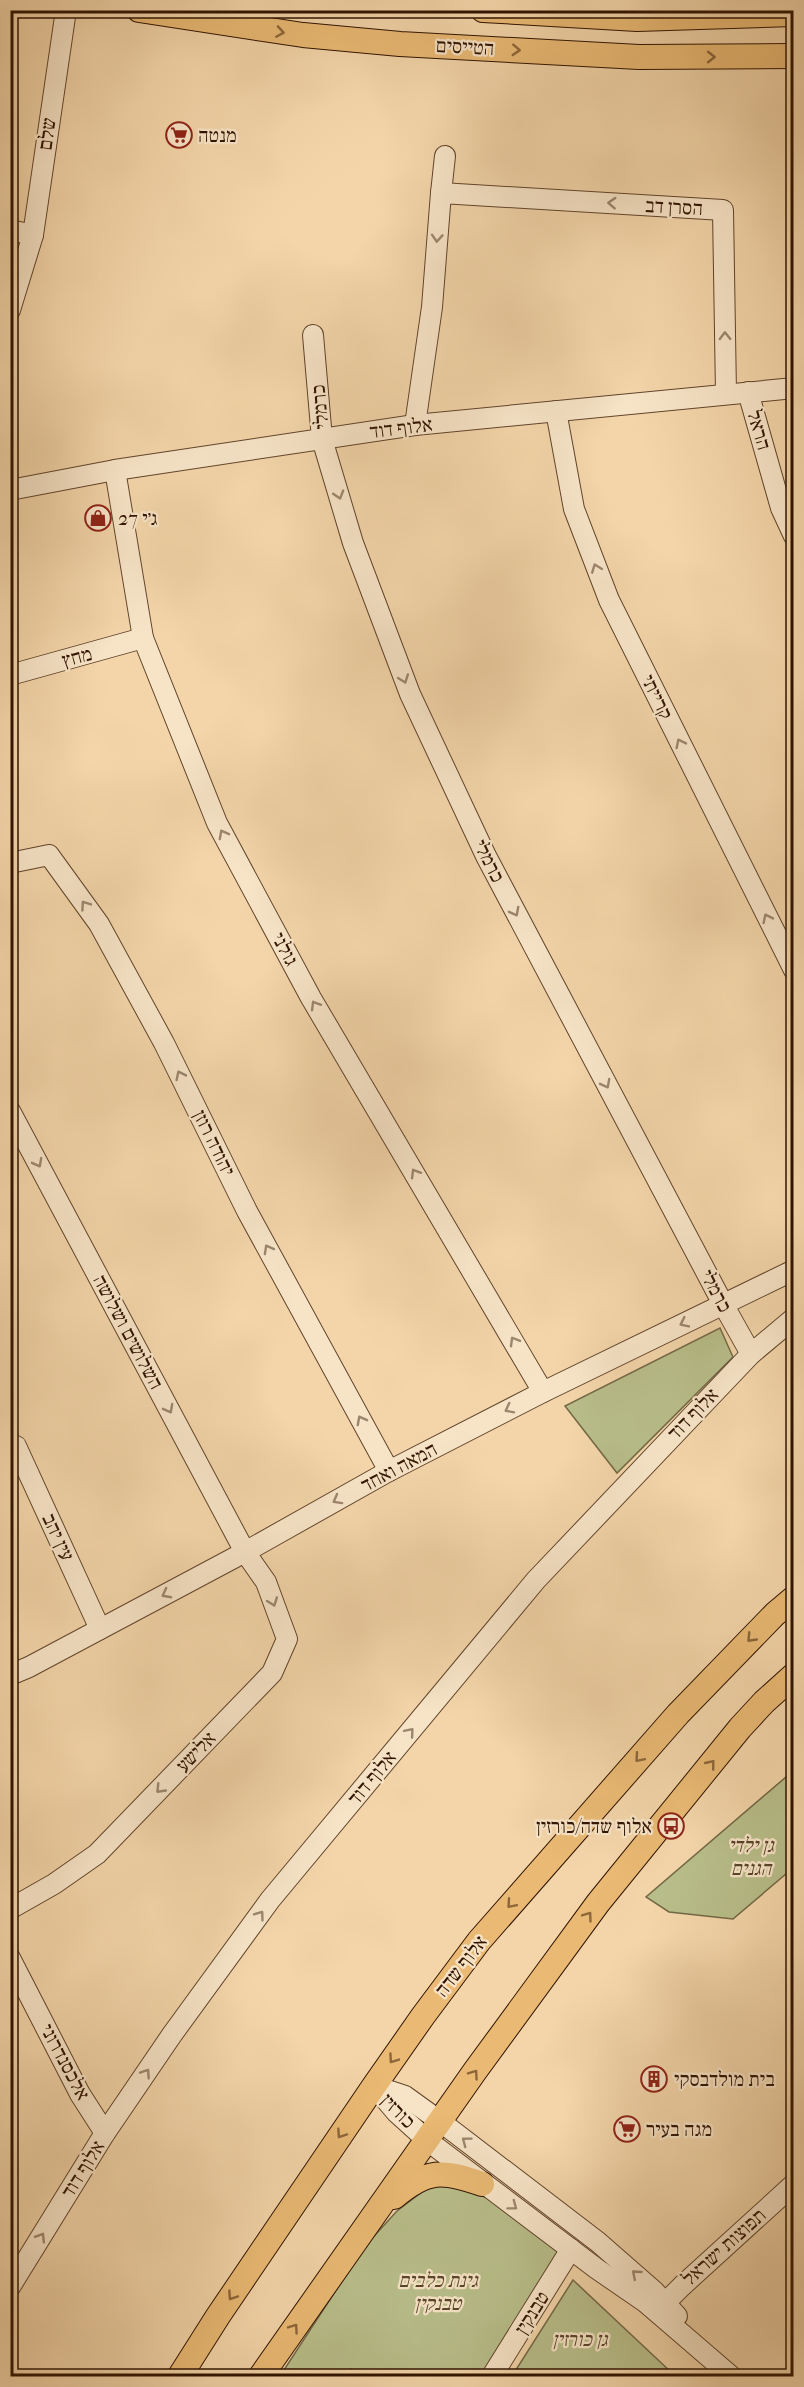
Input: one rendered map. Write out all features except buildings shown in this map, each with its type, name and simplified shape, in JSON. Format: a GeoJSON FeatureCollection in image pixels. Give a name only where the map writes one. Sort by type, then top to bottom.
{"type":"FeatureCollection","features":[{"type":"Feature","properties":{"kind":"main road","name":"הטייסים"},"geometry":{"type":"LineString","coordinates":[[139,10],[303,36],[399,44],[639,57],[794,57]]}},
{"type":"Feature","properties":{"kind":"main road","name":"הטייסים"},"geometry":{"type":"LineString","coordinates":[[483,10],[637,19],[794,14]]}},
{"type":"Feature","properties":{"kind":"main road","name":"אלוף שדה"},"geometry":{"type":"LineString","coordinates":[[180,2376],[374,2086],[479,1941],[678,1714],[775,1614],[794,1598]]}},
{"type":"Feature","properties":{"kind":"main road"},"geometry":{"type":"LineString","coordinates":[[261,2376],[374,2214],[598,1903],[740,1728],[794,1675]]}},
{"type":"Feature","properties":{"kind":"main road"},"geometry":{"type":"LineString","coordinates":[[374,2214],[399,2193],[434,2174],[452,2173],[482,2184]]}},
{"type":"Feature","properties":{"kind":"street","name":"שלם"},"geometry":{"type":"LineString","coordinates":[[10,309],[33,234],[66,10]]}},
{"type":"Feature","properties":{"kind":"street"},"geometry":{"type":"LineString","coordinates":[[415,425],[432,307],[445,156]]}},
{"type":"Feature","properties":{"kind":"street","name":"הסרן דב"},"geometry":{"type":"LineString","coordinates":[[441,193],[723,210],[726,394]]}},
{"type":"Feature","properties":{"kind":"street"},"geometry":{"type":"LineString","coordinates":[[10,230],[33,234]]}},
{"type":"Feature","properties":{"kind":"street","name":"כרמלי"},"geometry":{"type":"LineString","coordinates":[[313,335],[322,439],[353,543],[410,694],[486,856],[751,1354]]}},
{"type":"Feature","properties":{"kind":"street","name":"אלוף דוד"},"geometry":{"type":"LineString","coordinates":[[10,490],[115,470],[415,425],[794,388]]}},
{"type":"Feature","properties":{"kind":"street","name":"הראל"},"geometry":{"type":"LineString","coordinates":[[748,392],[781,508],[794,537]]}},
{"type":"Feature","properties":{"kind":"street","name":"קרייתי"},"geometry":{"type":"LineString","coordinates":[[556,411],[574,510],[609,600],[794,970]]}},
{"type":"Feature","properties":{"kind":"street","name":"גולני"},"geometry":{"type":"LineString","coordinates":[[115,470],[143,638],[222,834],[311,998],[543,1392]]}},
{"type":"Feature","properties":{"kind":"street","name":"מחץ"},"geometry":{"type":"LineString","coordinates":[[10,675],[143,638]]}},
{"type":"Feature","properties":{"kind":"street","name":"יהודה רוזן"},"geometry":{"type":"LineString","coordinates":[[10,863],[49,855],[99,924],[164,1043],[247,1211],[388,1472]]}},
{"type":"Feature","properties":{"kind":"street","name":"השלושים ושלושה"},"geometry":{"type":"LineString","coordinates":[[10,1112],[245,1552]]}},
{"type":"Feature","properties":{"kind":"street","name":"המאה ואחד"},"geometry":{"type":"LineString","coordinates":[[10,1675],[245,1552],[388,1472],[543,1392],[794,1270]]}},
{"type":"Feature","properties":{"kind":"street","name":"אלוף דוד"},"geometry":{"type":"LineString","coordinates":[[10,2287],[105,2133],[171,2036],[270,1900],[536,1580],[751,1354],[794,1318]]}},
{"type":"Feature","properties":{"kind":"street","name":"עין יהב"},"geometry":{"type":"LineString","coordinates":[[16,1446],[100,1629]]}},
{"type":"Feature","properties":{"kind":"street","name":"אלישע"},"geometry":{"type":"LineString","coordinates":[[10,1909],[54,1884],[97,1854],[272,1673],[286,1639],[266,1582],[245,1552]]}},
{"type":"Feature","properties":{"kind":"street","name":"אלכסנדרוני"},"geometry":{"type":"LineString","coordinates":[[10,1958],[80,2094],[105,2133]]}},
{"type":"Feature","properties":{"kind":"street","name":"כורזין"},"geometry":{"type":"LineString","coordinates":[[374,2086],[396,2112],[434,2131],[598,2242],[724,2370]]}},
{"type":"Feature","properties":{"kind":"street","name":"כורזין"},"geometry":{"type":"LineString","coordinates":[[434,2131],[482,2184],[571,2249],[661,2307]]}},
{"type":"Feature","properties":{"kind":"street","name":"תפוצות ישראל"},"geometry":{"type":"LineString","coordinates":[[661,2307],[794,2184]]}},
{"type":"Feature","properties":{"kind":"street","name":"טבנקין"},"geometry":{"type":"LineString","coordinates":[[492,2376],[571,2249]]}},
{"type":"Feature","properties":{"kind":"green space"},"geometry":{"type":"Polygon","coordinates":[[[720,1328],[733,1357],[617,1473],[565,1406],[720,1328]]]}},
{"type":"Feature","properties":{"kind":"green space","name":"גן ילדי הגנים"},"geometry":{"type":"Polygon","coordinates":[[[793,1771],[793,1868],[733,1919],[669,1912],[646,1897],[793,1771]]]}},
{"type":"Feature","properties":{"kind":"green space","name":"גינת כלבים טבנקין"},"geometry":{"type":"Polygon","coordinates":[[[430,2186],[460,2186],[489,2199],[561,2254],[485,2376],[364,2376],[351,2369],[346,2376],[280,2376],[365,2246],[397,2211],[430,2186]]]}},
{"type":"Feature","properties":{"kind":"green space","name":"גן כורזין"},"geometry":{"type":"Polygon","coordinates":[[[573,2280],[672,2373],[676,2376],[512,2376],[573,2280]]]}},
{"type":"Feature","properties":{"kind":"place","name":"מנטה"},"geometry":{"type":"Point","coordinates":[179,135]}},
{"type":"Feature","properties":{"kind":"place","name":"ג׳י 27"},"geometry":{"type":"Point","coordinates":[98,518]}},
{"type":"Feature","properties":{"kind":"place","name":"אלוף שדה/כורזין"},"geometry":{"type":"Point","coordinates":[671,1826]}},
{"type":"Feature","properties":{"kind":"place","name":"בית מולדבסקי"},"geometry":{"type":"Point","coordinates":[654,2079]}},
{"type":"Feature","properties":{"kind":"place","name":"מגה בעיר"},"geometry":{"type":"Point","coordinates":[627,2129]}}]}
